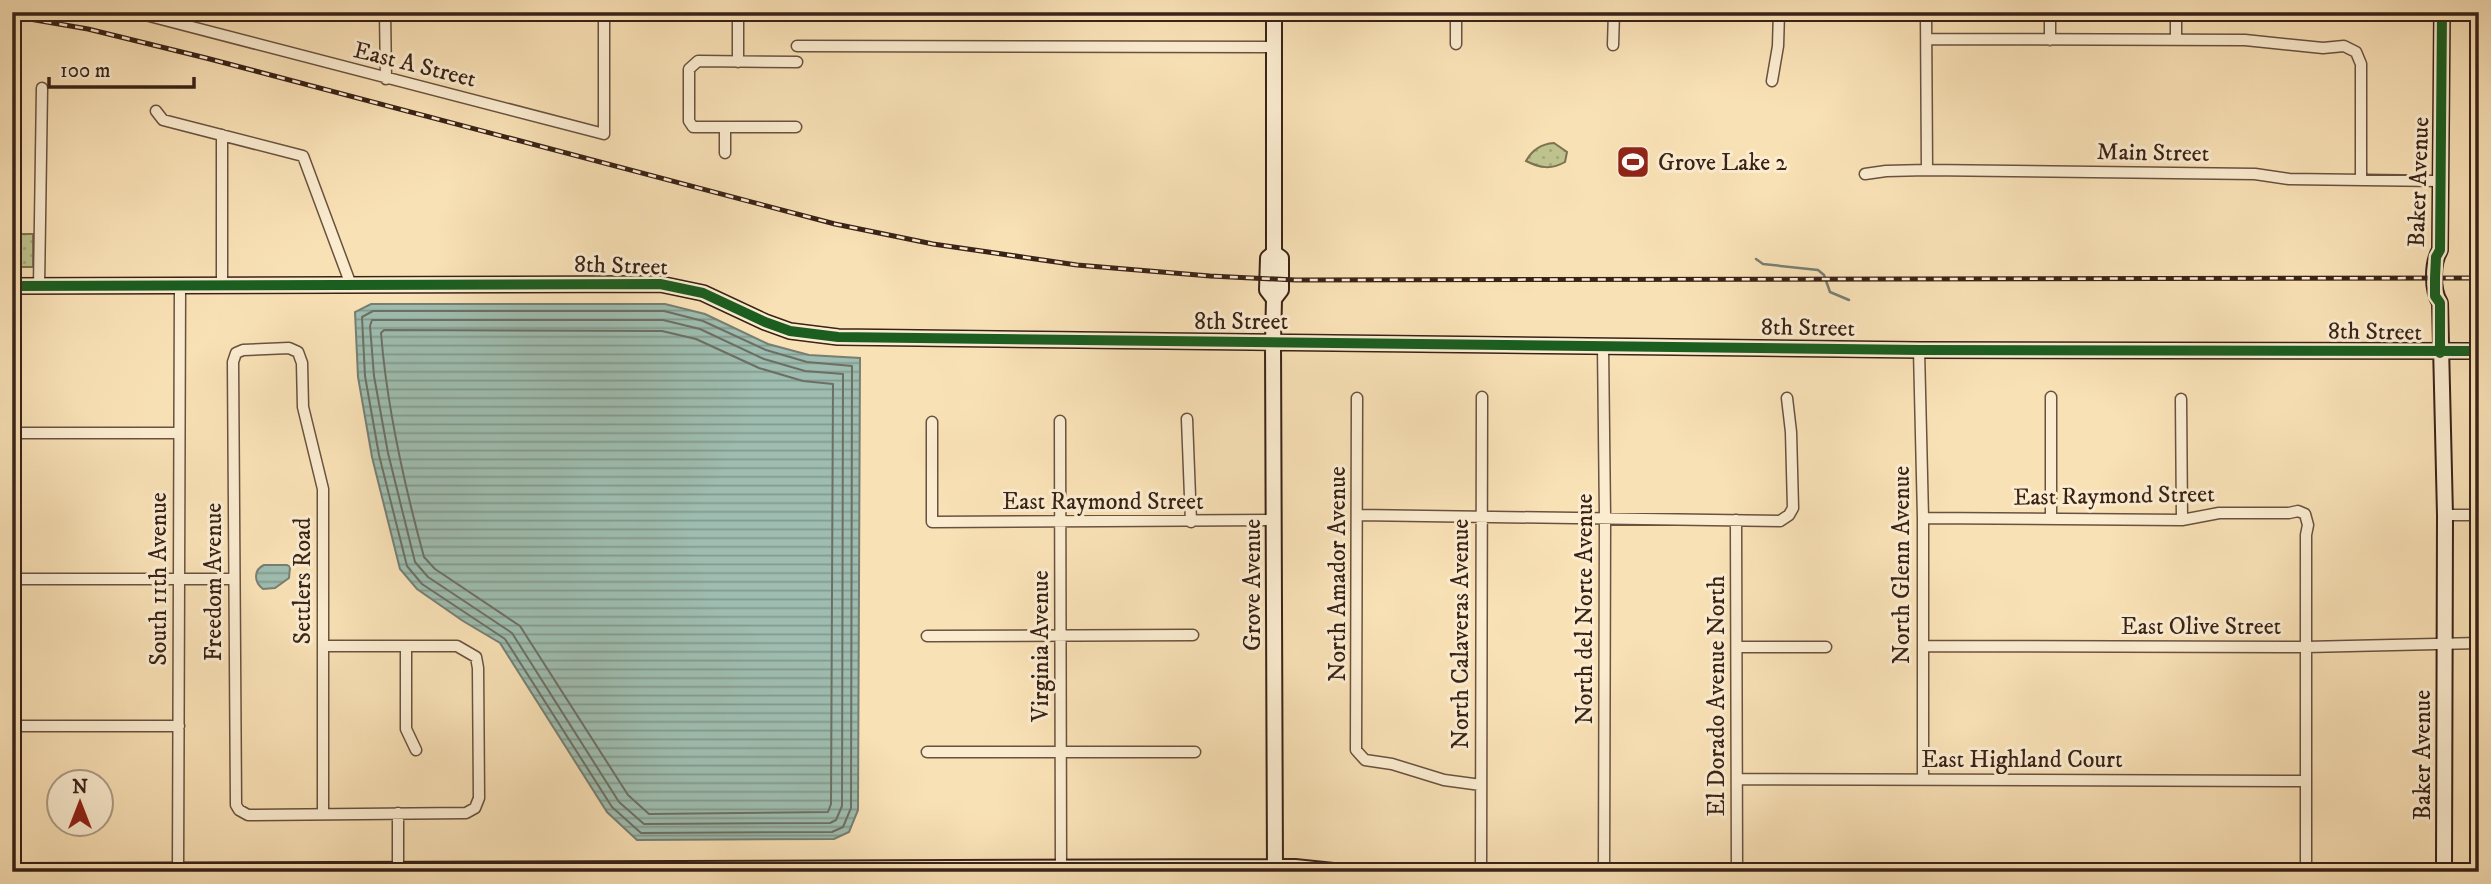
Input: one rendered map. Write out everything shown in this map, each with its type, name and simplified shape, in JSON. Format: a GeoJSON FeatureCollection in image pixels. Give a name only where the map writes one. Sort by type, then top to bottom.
{"type":"FeatureCollection","features":[{"type":"Feature","properties":{"kind":"street","name":"East A Street"},"geometry":{"type":"LineString","coordinates":[[134,12],[604,134],[604,12]]}},
{"type":"Feature","properties":{"kind":"street"},"geometry":{"type":"LineString","coordinates":[[386,12],[386,79]]}},
{"type":"Feature","properties":{"kind":"street"},"geometry":{"type":"LineString","coordinates":[[738,12],[738,62]]}},
{"type":"Feature","properties":{"kind":"street","name":"Grove Avenue"},"geometry":{"type":"LineString","coordinates":[[1274,12],[1274,253],[1268,258],[1267,290],[1274,299],[1275,869]]}},
{"type":"Feature","properties":{"kind":"street"},"geometry":{"type":"LineString","coordinates":[[1455,44],[1456,12]]}},
{"type":"Feature","properties":{"kind":"street"},"geometry":{"type":"LineString","coordinates":[[1613,45],[1614,12]]}},
{"type":"Feature","properties":{"kind":"street"},"geometry":{"type":"LineString","coordinates":[[1772,81],[1778,46],[1779,12]]}},
{"type":"Feature","properties":{"kind":"street"},"geometry":{"type":"LineString","coordinates":[[1927,12],[1927,170]]}},
{"type":"Feature","properties":{"kind":"street"},"geometry":{"type":"LineString","coordinates":[[2050,12],[2050,40]]}},
{"type":"Feature","properties":{"kind":"street"},"geometry":{"type":"LineString","coordinates":[[2176,12],[2176,40]]}},
{"type":"Feature","properties":{"kind":"street","name":"Baker Avenue"},"geometry":{"type":"LineString","coordinates":[[2442,12],[2440,250],[2436,257],[2435,296],[2440,303],[2445,515],[2444,872]]}},
{"type":"Feature","properties":{"kind":"street"},"geometry":{"type":"LineString","coordinates":[[1927,39],[2245,40],[2323,48],[2344,46],[2356,52],[2361,64],[2361,180]]}},
{"type":"Feature","properties":{"kind":"street"},"geometry":{"type":"LineString","coordinates":[[797,46],[1275,47]]}},
{"type":"Feature","properties":{"kind":"street"},"geometry":{"type":"LineString","coordinates":[[796,127],[693,127],[690,121],[689,69],[698,61],[797,62]]}},
{"type":"Feature","properties":{"kind":"street"},"geometry":{"type":"LineString","coordinates":[[39,286],[42,88]]}},
{"type":"Feature","properties":{"kind":"street"},"geometry":{"type":"LineString","coordinates":[[156,111],[163,120],[303,156],[351,285]]}},
{"type":"Feature","properties":{"kind":"street"},"geometry":{"type":"LineString","coordinates":[[725,128],[725,153]]}},
{"type":"Feature","properties":{"kind":"street"},"geometry":{"type":"LineString","coordinates":[[222,135],[222,285]]}},
{"type":"Feature","properties":{"kind":"street","name":"Main Street"},"geometry":{"type":"LineString","coordinates":[[1865,174],[1927,170],[2255,174],[2289,179],[2441,181]]}},
{"type":"Feature","properties":{"kind":"street","name":"8th Street"},"geometry":{"type":"LineString","coordinates":[[12,286],[660,284],[704,293],[765,322],[816,336],[1919,350],[2479,351]]}},
{"type":"Feature","properties":{"kind":"street","name":"South 11th Avenue"},"geometry":{"type":"LineString","coordinates":[[178,871],[180,285]]}},
{"type":"Feature","properties":{"kind":"street","name":"North del Norte Avenue"},"geometry":{"type":"LineString","coordinates":[[1603,346],[1605,872]]}},
{"type":"Feature","properties":{"kind":"street","name":"Freedom Avenue"},"geometry":{"type":"LineString","coordinates":[[298,352],[289,348],[249,349],[236,353],[233,362],[235,800],[239,810],[248,815],[323,814]]}},
{"type":"Feature","properties":{"kind":"street","name":"North Glenn Avenue"},"geometry":{"type":"LineString","coordinates":[[1919,350],[1923,518],[1923,780]]}},
{"type":"Feature","properties":{"kind":"street","name":"Settlers Road"},"geometry":{"type":"LineString","coordinates":[[298,352],[302,363],[303,407],[323,489],[323,814]]}},
{"type":"Feature","properties":{"kind":"street","name":"North Calaveras Avenue"},"geometry":{"type":"LineString","coordinates":[[1481,872],[1482,397]]}},
{"type":"Feature","properties":{"kind":"street"},"geometry":{"type":"LineString","coordinates":[[2051,397],[2051,519]]}},
{"type":"Feature","properties":{"kind":"street","name":"North Amador Avenue"},"geometry":{"type":"LineString","coordinates":[[1357,398],[1356,750],[1365,760],[1392,764],[1444,780],[1481,785]]}},
{"type":"Feature","properties":{"kind":"street"},"geometry":{"type":"LineString","coordinates":[[1358,515],[1780,521],[1789,515],[1793,508],[1791,432],[1787,398]]}},
{"type":"Feature","properties":{"kind":"street"},"geometry":{"type":"LineString","coordinates":[[2181,399],[2182,520]]}},
{"type":"Feature","properties":{"kind":"street"},"geometry":{"type":"LineString","coordinates":[[1187,419],[1191,522]]}},
{"type":"Feature","properties":{"kind":"street","name":"Virginia Avenue"},"geometry":{"type":"LineString","coordinates":[[1060,421],[1061,870]]}},
{"type":"Feature","properties":{"kind":"street","name":"East Raymond Street"},"geometry":{"type":"LineString","coordinates":[[932,422],[932,522],[1275,520]]}},
{"type":"Feature","properties":{"kind":"street"},"geometry":{"type":"LineString","coordinates":[[12,433],[178,433]]}},
{"type":"Feature","properties":{"kind":"street","name":"East Raymond Street"},"geometry":{"type":"LineString","coordinates":[[1923,518],[2182,520],[2219,513],[2298,511],[2305,514],[2308,525],[2306,647]]}},
{"type":"Feature","properties":{"kind":"street"},"geometry":{"type":"LineString","coordinates":[[2445,515],[2479,515]]}},
{"type":"Feature","properties":{"kind":"street","name":"El Dorado Avenue North"},"geometry":{"type":"LineString","coordinates":[[1736,520],[1737,872]]}},
{"type":"Feature","properties":{"kind":"street"},"geometry":{"type":"LineString","coordinates":[[12,579],[234,579]]}},
{"type":"Feature","properties":{"kind":"street"},"geometry":{"type":"LineString","coordinates":[[927,636],[1193,635]]}},
{"type":"Feature","properties":{"kind":"street","name":"East Olive Street"},"geometry":{"type":"LineString","coordinates":[[1923,646],[2306,647],[2479,643]]}},
{"type":"Feature","properties":{"kind":"street"},"geometry":{"type":"LineString","coordinates":[[323,646],[457,646],[476,657],[479,798],[475,808],[466,813],[323,814]]}},
{"type":"Feature","properties":{"kind":"street"},"geometry":{"type":"LineString","coordinates":[[405,646],[406,729],[416,750]]}},
{"type":"Feature","properties":{"kind":"street"},"geometry":{"type":"LineString","coordinates":[[1738,647],[1826,647]]}},
{"type":"Feature","properties":{"kind":"street"},"geometry":{"type":"LineString","coordinates":[[2306,647],[2306,872]]}},
{"type":"Feature","properties":{"kind":"street"},"geometry":{"type":"LineString","coordinates":[[12,726],[179,726]]}},
{"type":"Feature","properties":{"kind":"street"},"geometry":{"type":"LineString","coordinates":[[927,752],[1195,752]]}},
{"type":"Feature","properties":{"kind":"street","name":"East Highland Court"},"geometry":{"type":"LineString","coordinates":[[1738,779],[2306,781]]}},
{"type":"Feature","properties":{"kind":"street"},"geometry":{"type":"LineString","coordinates":[[397,870],[398,813]]}},
{"type":"Feature","properties":{"kind":"street"},"geometry":{"type":"LineString","coordinates":[[12,871],[1061,870],[1312,867],[1343,872]]}},
{"type":"Feature","properties":{"kind":"green space"},"geometry":{"type":"Polygon","coordinates":[[[1554,143],[1567,152],[1565,162],[1546,167],[1526,161],[1537,148],[1554,143]]]}},
{"type":"Feature","properties":{"kind":"green space"},"geometry":{"type":"Polygon","coordinates":[[[12,234],[33,234],[33,267],[12,267],[12,234]]]}},
{"type":"Feature","properties":{"kind":"water"},"geometry":{"type":"Polygon","coordinates":[[[371,304],[665,304],[705,314],[768,344],[809,355],[860,358],[858,810],[849,832],[834,839],[637,840],[607,812],[500,643],[417,589],[400,569],[372,457],[358,377],[355,312],[371,304]]]}},
{"type":"Feature","properties":{"kind":"water"},"geometry":{"type":"Polygon","coordinates":[[[264,565],[287,565],[290,567],[289,578],[275,588],[263,589],[256,576],[264,565]]]}},
{"type":"Feature","properties":{"kind":"waterway"},"geometry":{"type":"LineString","coordinates":[[1756,259],[1763,264],[1818,270],[1824,275],[1830,292],[1849,300]]}},
{"type":"Feature","properties":{"kind":"railway"},"geometry":{"type":"LineString","coordinates":[[12,16],[88,29],[206,58],[835,224],[933,244],[1077,265],[1296,280],[2479,278]]}},
{"type":"Feature","properties":{"kind":"cycle path"},"geometry":{"type":"LineString","coordinates":[[2440,353],[2440,303],[2435,296],[2435,278],[2436,257],[2440,250],[2442,12]]}},
{"type":"Feature","properties":{"kind":"cycle path"},"geometry":{"type":"LineString","coordinates":[[12,286],[660,284],[703,293],[790,331],[838,337],[1919,350],[2479,351]]}},
{"type":"Feature","properties":{"kind":"place","name":"Grove Lake 2"},"geometry":{"type":"Point","coordinates":[1633,162]}}]}
